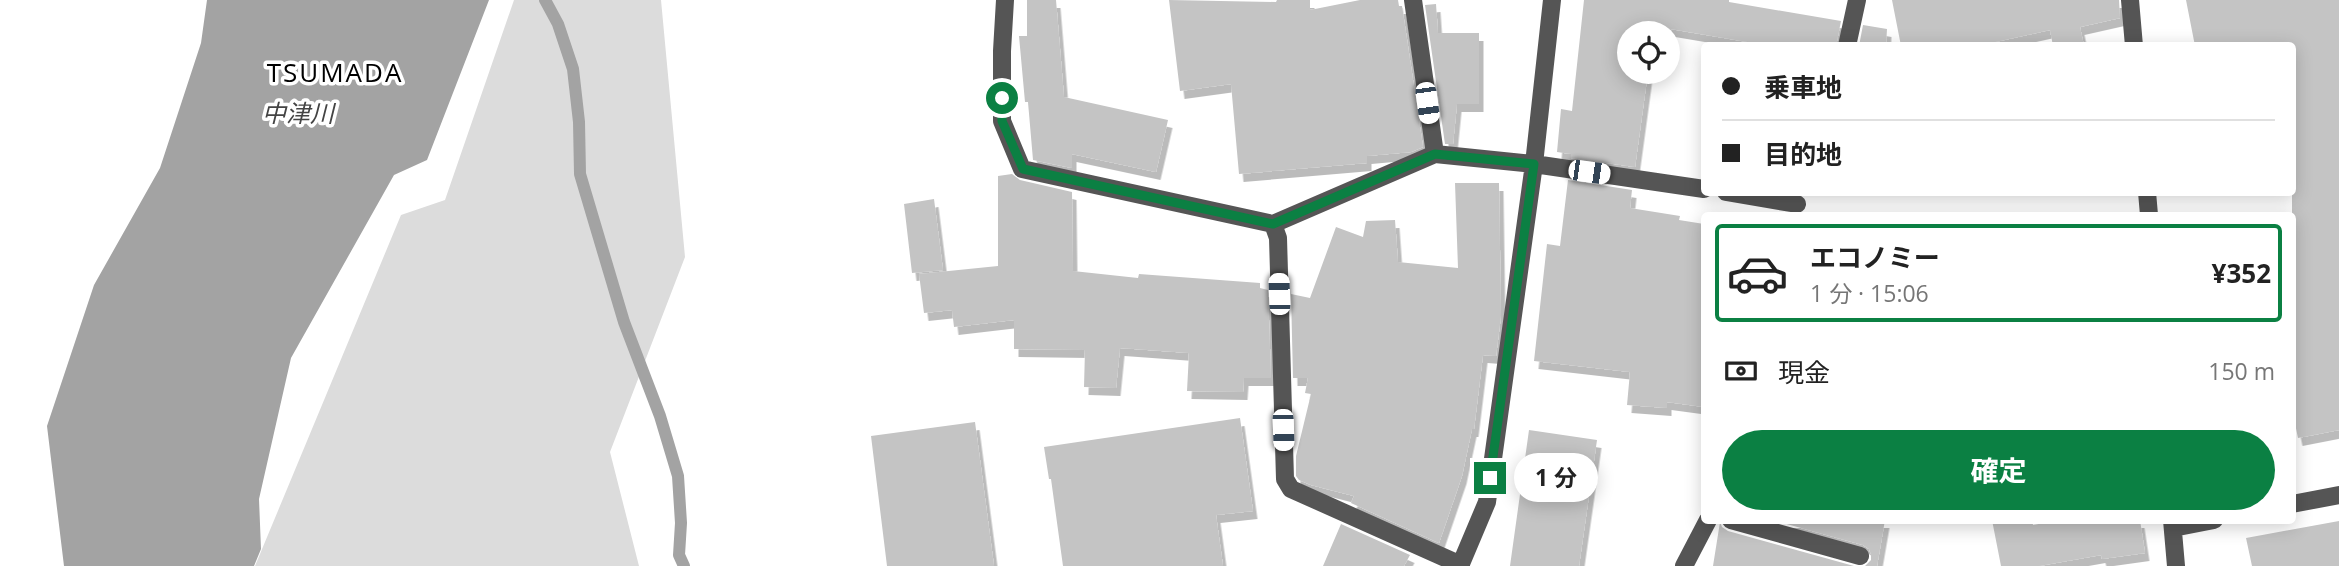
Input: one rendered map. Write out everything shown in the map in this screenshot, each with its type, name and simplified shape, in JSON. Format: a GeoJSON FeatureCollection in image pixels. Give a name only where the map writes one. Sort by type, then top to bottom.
{"type":"FeatureCollection","features":[{"type":"Feature","properties":{"kind":"street"},"geometry":{"type":"LineString","coordinates":[[1005,0],[1002,121],[1023,169],[1273,224],[1435,154],[1534,164],[1701,189]]}},
{"type":"Feature","properties":{"kind":"street"},"geometry":{"type":"LineString","coordinates":[[1413,0],[1435,154]]}},
{"type":"Feature","properties":{"kind":"street"},"geometry":{"type":"LineString","coordinates":[[1273,224],[1278,238],[1285,479],[1291,489],[1460,565],[1487,502],[1534,164],[1552,0]]}},
{"type":"Feature","properties":{"kind":"street"},"geometry":{"type":"LineString","coordinates":[[1848,42],[1857,0]]}},
{"type":"Feature","properties":{"kind":"street"},"geometry":{"type":"LineString","coordinates":[[2130,0],[2134,42]]}},
{"type":"Feature","properties":{"kind":"street"},"geometry":{"type":"LineString","coordinates":[[1750,196],[1797,204]]}},
{"type":"Feature","properties":{"kind":"street"},"geometry":{"type":"LineString","coordinates":[[2296,503],[2339,495]]}},
{"type":"Feature","properties":{"kind":"street"},"geometry":{"type":"LineString","coordinates":[[1684,566],[1706,524]]}},
{"type":"Feature","properties":{"kind":"street"},"geometry":{"type":"LineString","coordinates":[[1745,524],[1860,556]]}},
{"type":"Feature","properties":{"kind":"street"},"geometry":{"type":"LineString","coordinates":[[2173,524],[2176,566]]}},
{"type":"Feature","properties":{"kind":"shaded area"},"geometry":{"type":"Polygon","coordinates":[[[514,0],[661,0],[685,257],[610,452],[639,566],[255,566],[401,215],[445,200],[514,0]]]}},
{"type":"Feature","properties":{"kind":"water","name":"中津川"},"geometry":{"type":"Polygon","coordinates":[[[207,0],[489,0],[427,160],[394,175],[291,358],[259,499],[261,549],[254,566],[64,566],[47,426],[94,285],[160,168],[201,43],[207,0]]]}},
{"type":"Feature","properties":{"kind":"building"},"geometry":{"type":"Polygon","coordinates":[[[1027,0],[1056,0],[1064,97],[1168,120],[1156,172],[1072,154],[1072,168],[1033,160],[1019,36],[1027,36],[1027,0]]]}},
{"type":"Feature","properties":{"kind":"building"},"geometry":{"type":"Polygon","coordinates":[[[1169,0],[1310,0],[1310,10],[1360,0],[1398,0],[1399,6],[1402,6],[1423,147],[1411,152],[1367,156],[1367,163],[1239,174],[1231,84],[1180,91],[1169,0]]]}},
{"type":"Feature","properties":{"kind":"building"},"geometry":{"type":"Polygon","coordinates":[[[1584,0],[1729,0],[1841,21],[1837,42],[1747,42],[1680,31],[1680,21],[1617,21],[1617,84],[1646,84],[1635,167],[1571,158],[1571,154],[1557,152],[1561,109],[1572,111],[1584,0]]]}},
{"type":"Feature","properties":{"kind":"building"},"geometry":{"type":"Polygon","coordinates":[[[1892,0],[2119,0],[2120,18],[2080,27],[2083,42],[2052,42],[2050,30],[1995,42],[1900,42],[1892,0]]]}},
{"type":"Feature","properties":{"kind":"building"},"geometry":{"type":"Polygon","coordinates":[[[2186,0],[2339,0],[2339,430],[2298,438],[2296,428],[2296,212],[2292,212],[2292,196],[2296,196],[2296,42],[2194,42],[2186,0]]]}},
{"type":"Feature","properties":{"kind":"building"},"geometry":{"type":"Polygon","coordinates":[[[1436,4],[1438,33],[1479,33],[1479,104],[1457,104],[1453,144],[1445,144],[1425,5],[1436,4]]]}},
{"type":"Feature","properties":{"kind":"building"},"geometry":{"type":"Polygon","coordinates":[[[1863,25],[1887,29],[1886,42],[1860,42],[1863,25]]]}},
{"type":"Feature","properties":{"kind":"building"},"geometry":{"type":"Polygon","coordinates":[[[1012,174],[1020,180],[1072,192],[1073,271],[1138,278],[1139,274],[1260,283],[1260,288],[1268,290],[1271,378],[1244,378],[1243,392],[1187,391],[1189,353],[1120,348],[1116,388],[1084,387],[1085,350],[1014,349],[1014,320],[954,327],[952,310],[924,313],[919,274],[998,266],[998,176],[1012,174]]]}},
{"type":"Feature","properties":{"kind":"building"},"geometry":{"type":"Polygon","coordinates":[[[1568,180],[1632,190],[1630,208],[1680,216],[1679,220],[1701,224],[1701,407],[1667,402],[1667,408],[1627,405],[1630,372],[1534,361],[1547,244],[1560,246],[1568,180]]]}},
{"type":"Feature","properties":{"kind":"building"},"geometry":{"type":"Polygon","coordinates":[[[1455,183],[1499,183],[1501,316],[1496,356],[1483,355],[1474,429],[1462,476],[1439,543],[1351,503],[1354,496],[1311,485],[1296,476],[1296,456],[1311,394],[1305,393],[1308,378],[1293,378],[1291,294],[1310,298],[1336,227],[1363,237],[1366,221],[1395,220],[1398,262],[1458,268],[1455,183]]]}},
{"type":"Feature","properties":{"kind":"building"},"geometry":{"type":"Polygon","coordinates":[[[934,199],[943,270],[912,273],[904,204],[934,199]]]}},
{"type":"Feature","properties":{"kind":"building"},"geometry":{"type":"Polygon","coordinates":[[[1240,418],[1253,511],[1216,515],[1223,566],[1063,566],[1044,447],[1240,418]]]}},
{"type":"Feature","properties":{"kind":"building"},"geometry":{"type":"Polygon","coordinates":[[[975,422],[994,566],[887,566],[871,436],[975,422]]]}},
{"type":"Feature","properties":{"kind":"building"},"geometry":{"type":"Polygon","coordinates":[[[1529,430],[1597,440],[1579,566],[1510,566],[1529,430]]]}},
{"type":"Feature","properties":{"kind":"building"},"geometry":{"type":"Polygon","coordinates":[[[2339,521],[2339,566],[2252,566],[2246,538],[2339,521]]]}},
{"type":"Feature","properties":{"kind":"building"},"geometry":{"type":"Polygon","coordinates":[[[1341,524],[1410,555],[1404,566],[1323,566],[1341,524]]]}},
{"type":"Feature","properties":{"kind":"building"},"geometry":{"type":"Polygon","coordinates":[[[1721,524],[1728,531],[1854,566],[1713,566],[1721,524]]]}},
{"type":"Feature","properties":{"kind":"building"},"geometry":{"type":"Polygon","coordinates":[[[1787,524],[1884,524],[1877,566],[1865,566],[1871,560],[1871,554],[1863,545],[1787,524]]]}},
{"type":"Feature","properties":{"kind":"building"},"geometry":{"type":"Polygon","coordinates":[[[1993,524],[2141,524],[2145,553],[2102,559],[2101,555],[2039,566],[2001,566],[1993,524]]]}},
{"type":"Feature","properties":{"kind":"waterway"},"geometry":{"type":"LineString","coordinates":[[545,0],[558,24],[573,69],[579,122],[580,174],[624,322],[660,416],[678,476],[681,523],[679,555],[684,566]]}},
{"type":"Feature","properties":{"kind":"district","name":"TSUMADA"},"geometry":{"type":"Point","coordinates":[335,73]}},
{"type":"Feature","properties":{"kind":"route"},"geometry":{"type":"LineString","coordinates":[[1002,98],[1002,121],[1023,169],[1273,224],[1435,154],[1534,164],[1490,478]]}}]}
